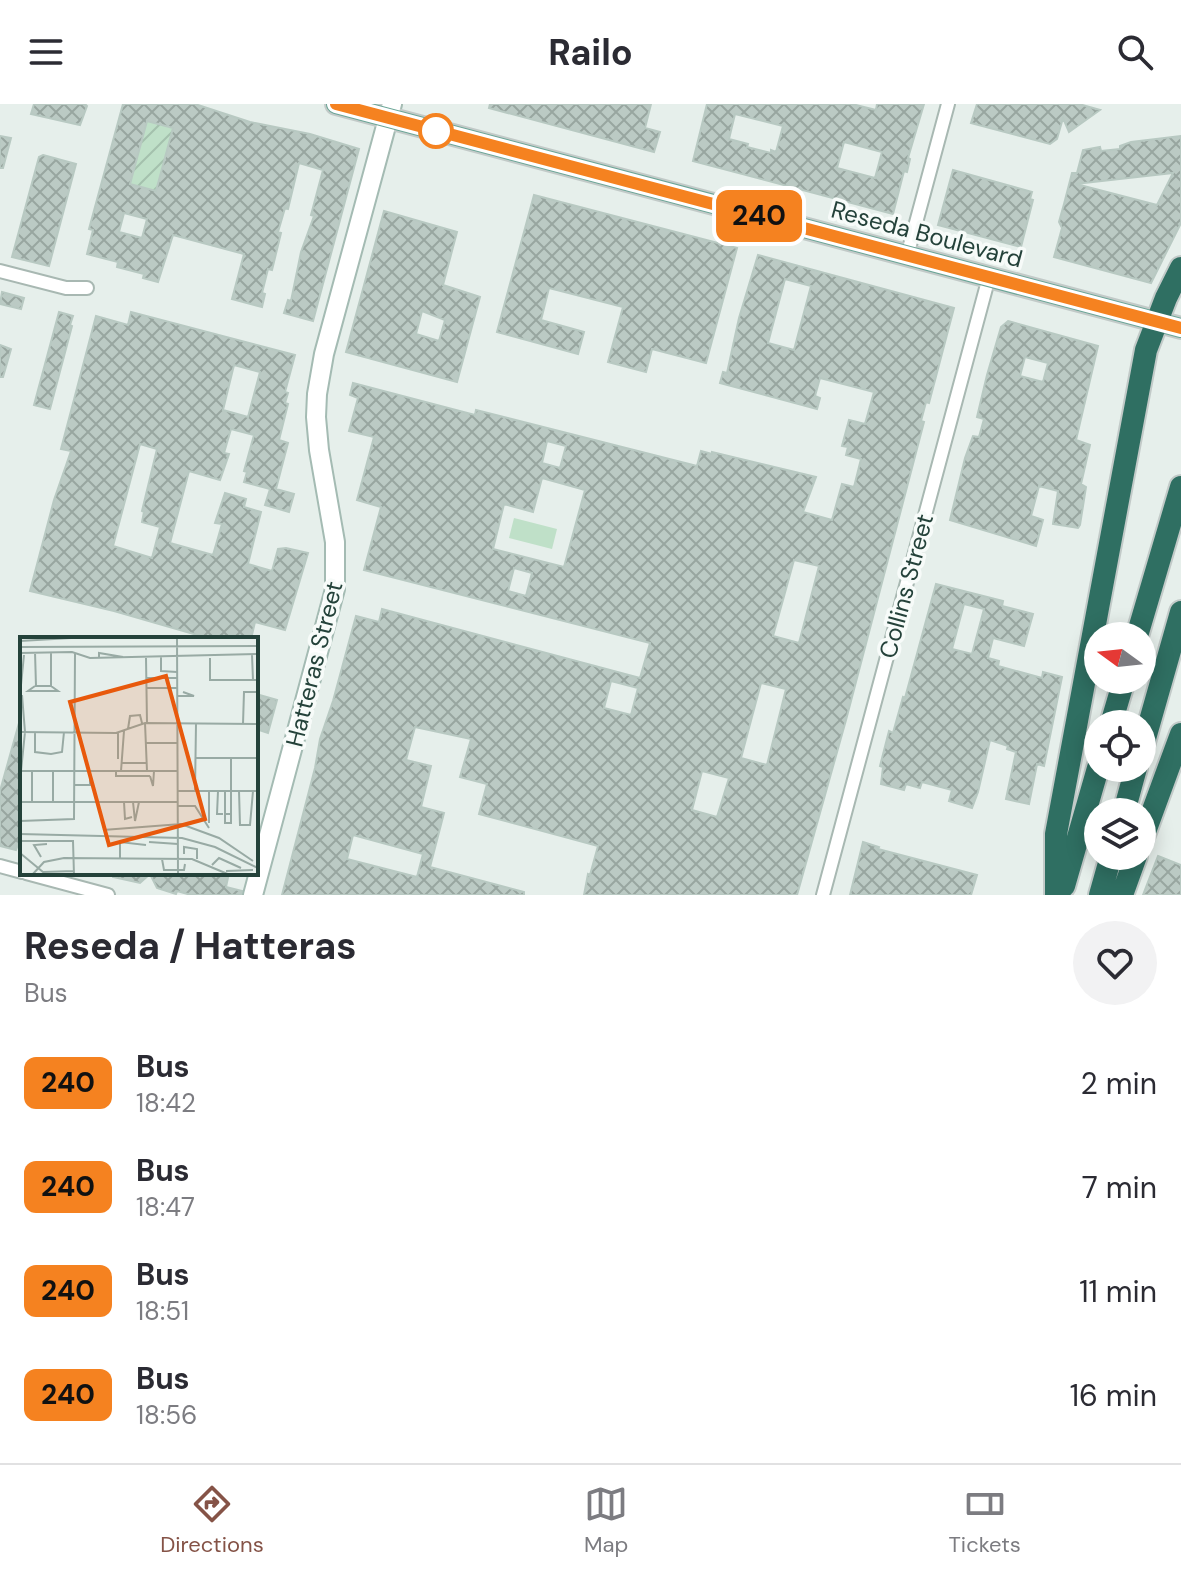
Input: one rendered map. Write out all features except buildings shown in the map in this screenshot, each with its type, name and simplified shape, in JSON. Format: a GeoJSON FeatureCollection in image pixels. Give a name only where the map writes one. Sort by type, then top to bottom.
{"type":"FeatureCollection","features":[{"type":"Feature","properties":{"kind":"highway"},"geometry":{"type":"LineString","coordinates":[[1058,895],[1056,834],[1146,350],[1181,268]]}},
{"type":"Feature","properties":{"kind":"highway"},"geometry":{"type":"LineString","coordinates":[[1141,622],[1181,487]]}},
{"type":"Feature","properties":{"kind":"highway"},"geometry":{"type":"LineString","coordinates":[[1153,710],[1181,612]]}},
{"type":"Feature","properties":{"kind":"highway"},"geometry":{"type":"LineString","coordinates":[[1156,802],[1181,734]]}},
{"type":"Feature","properties":{"kind":"highway"},"geometry":{"type":"LineString","coordinates":[[1058,895],[1094,782]]}},
{"type":"Feature","properties":{"kind":"highway"},"geometry":{"type":"LineString","coordinates":[[1100,895],[1107,870]]}},
{"type":"Feature","properties":{"kind":"highway"},"geometry":{"type":"LineString","coordinates":[[1122,895],[1131,870]]}},
{"type":"Feature","properties":{"kind":"main road","name":"Reseda Boulevard"},"geometry":{"type":"LineString","coordinates":[[336,104],[390,111],[907,256],[1181,328]]}},
{"type":"Feature","properties":{"kind":"street"},"geometry":{"type":"LineString","coordinates":[[907,256],[948,104]]}},
{"type":"Feature","properties":{"kind":"street","name":"Hatteras Street"},"geometry":{"type":"LineString","coordinates":[[253,895],[335,589],[335,542],[319,450],[317,394],[324,354],[390,111]]}},
{"type":"Feature","properties":{"kind":"street"},"geometry":{"type":"LineString","coordinates":[[0,271],[66,288],[87,288]]}},
{"type":"Feature","properties":{"kind":"street","name":"Collins Street"},"geometry":{"type":"LineString","coordinates":[[823,895],[989,277]]}},
{"type":"Feature","properties":{"kind":"street"},"geometry":{"type":"LineString","coordinates":[[0,866],[20,871]]}},
{"type":"Feature","properties":{"kind":"street"},"geometry":{"type":"LineString","coordinates":[[35,875],[108,895]]}},
{"type":"Feature","properties":{"kind":"green space"},"geometry":{"type":"Polygon","coordinates":[[[147,121],[173,128],[157,196],[127,188],[147,121]]]}},
{"type":"Feature","properties":{"kind":"green space"},"geometry":{"type":"Polygon","coordinates":[[[514,518],[557,529],[552,549],[509,538],[514,518]]]}},
{"type":"Feature","properties":{"kind":"bus line","name":"240"},"geometry":{"type":"LineString","coordinates":[[336,104],[1181,328]]}}]}
